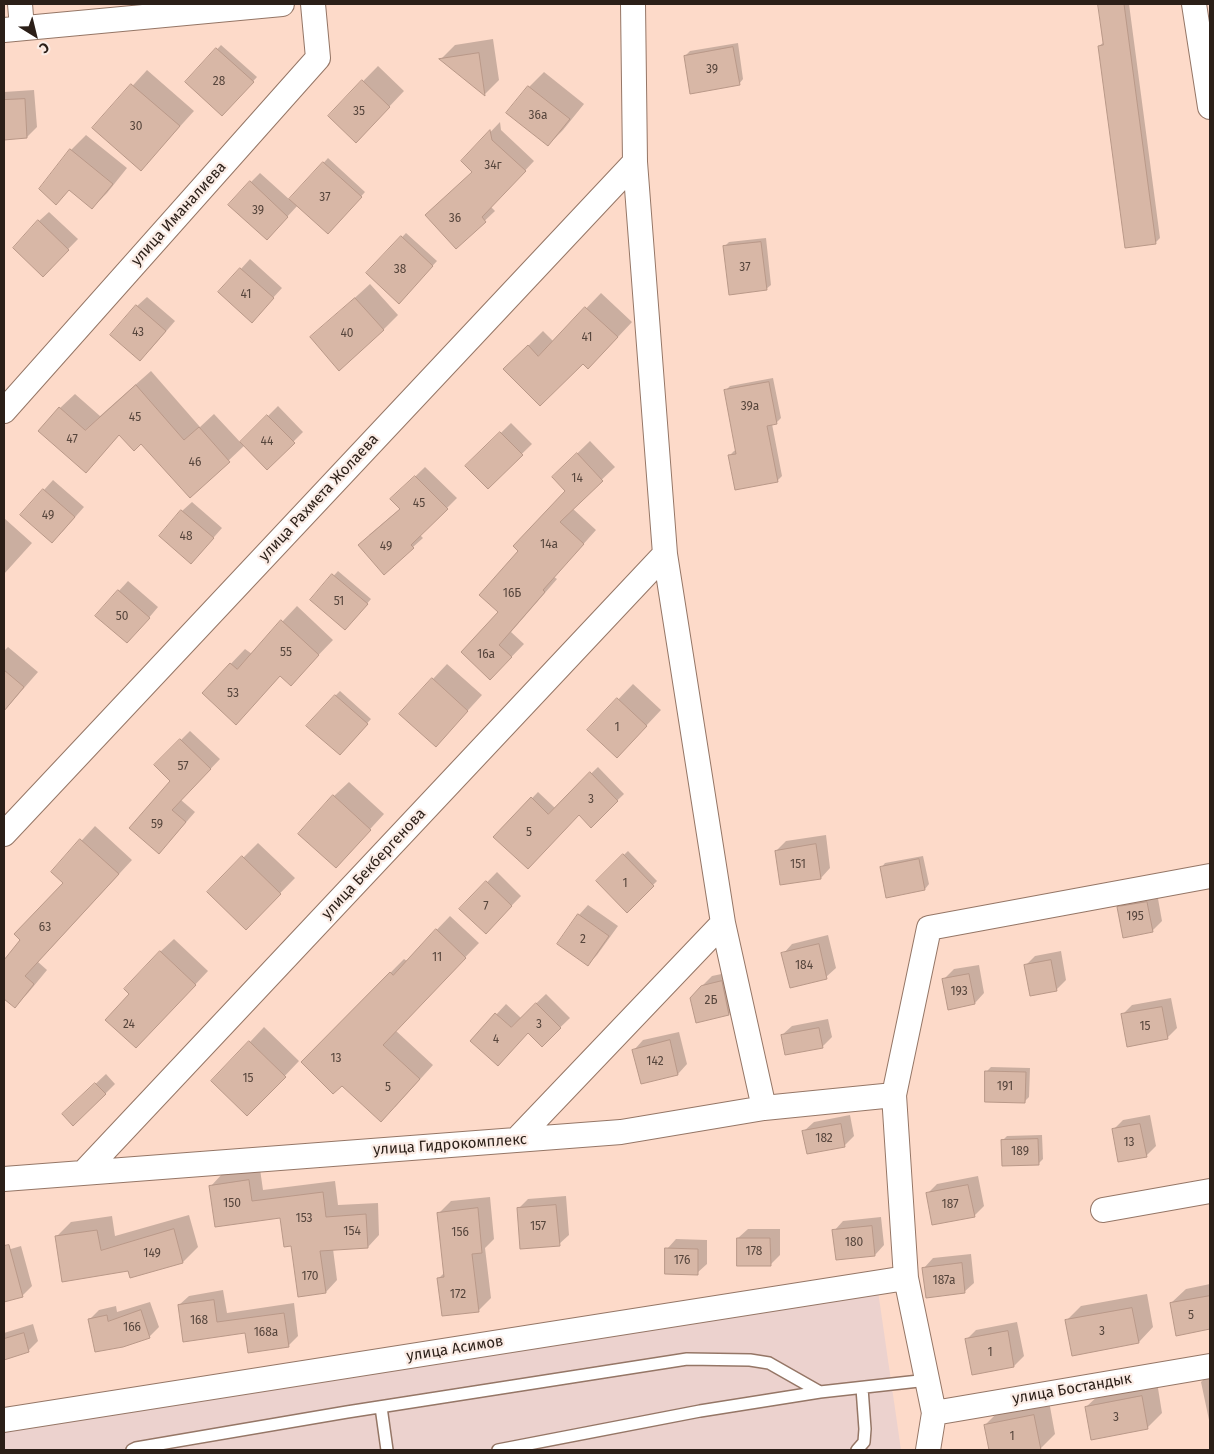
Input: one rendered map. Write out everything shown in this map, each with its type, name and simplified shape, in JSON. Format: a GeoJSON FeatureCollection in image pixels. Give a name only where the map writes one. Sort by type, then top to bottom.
{"type":"FeatureCollection","features":[{"type":"Feature","properties":{"kind":"street"},"geometry":{"type":"LineString","coordinates":[[20,4],[13,29],[282,4]]}},
{"type":"Feature","properties":{"kind":"street","name":"улица Иманалиева"},"geometry":{"type":"LineString","coordinates":[[4,411],[318,58],[313,4]]}},
{"type":"Feature","properties":{"kind":"street"},"geometry":{"type":"LineString","coordinates":[[633,4],[635,162],[665,554],[724,923],[764,1108]]}},
{"type":"Feature","properties":{"kind":"street"},"geometry":{"type":"LineString","coordinates":[[1194,4],[1210,106]]}},
{"type":"Feature","properties":{"kind":"street","name":"улица Рахмета Жолаева"},"geometry":{"type":"LineString","coordinates":[[4,834],[635,162]]}},
{"type":"Feature","properties":{"kind":"street","name":"улица Бекбергенова"},"geometry":{"type":"LineString","coordinates":[[83,1173],[665,554]]}},
{"type":"Feature","properties":{"kind":"street"},"geometry":{"type":"LineString","coordinates":[[928,1450],[934,1412],[906,1278],[894,1095],[929,928],[1210,876]]}},
{"type":"Feature","properties":{"kind":"street"},"geometry":{"type":"LineString","coordinates":[[516,1140],[724,923]]}},
{"type":"Feature","properties":{"kind":"street","name":"улица Гидрокомплекс"},"geometry":{"type":"LineString","coordinates":[[4,1179],[621,1132],[764,1108],[894,1095]]}},
{"type":"Feature","properties":{"kind":"street"},"geometry":{"type":"LineString","coordinates":[[1103,1210],[1210,1192]]}},
{"type":"Feature","properties":{"kind":"street","name":"улица Асимов"},"geometry":{"type":"LineString","coordinates":[[4,1420],[906,1278]]}},
{"type":"Feature","properties":{"kind":"street","name":"улица Бостандык"},"geometry":{"type":"LineString","coordinates":[[934,1412],[1210,1366]]}},
{"type":"Feature","properties":{"kind":"lane"},"geometry":{"type":"LineString","coordinates":[[132,1450],[381,1407],[688,1359],[750,1360],[769,1363],[820,1392]]}},
{"type":"Feature","properties":{"kind":"lane"},"geometry":{"type":"LineString","coordinates":[[498,1450],[700,1411],[820,1392],[928,1380]]}},
{"type":"Feature","properties":{"kind":"lane"},"geometry":{"type":"LineString","coordinates":[[857,1450],[864,1442],[862,1388]]}},
{"type":"Feature","properties":{"kind":"lane"},"geometry":{"type":"LineString","coordinates":[[381,1407],[387,1450]]}},
{"type":"Feature","properties":{"kind":"shaded area"},"geometry":{"type":"Polygon","coordinates":[[[877,1284],[901,1450],[4,1450],[4,1425],[877,1284]]]}},
{"type":"Feature","properties":{"kind":"building"},"geometry":{"type":"Polygon","coordinates":[[[1098,4],[1124,4],[1156,244],[1125,248],[1098,46],[1103,45],[1098,4]]]}},
{"type":"Feature","properties":{"kind":"building"},"geometry":{"type":"Polygon","coordinates":[[[733,47],[740,85],[690,94],[684,56],[733,47]]]}},
{"type":"Feature","properties":{"kind":"building"},"geometry":{"type":"Polygon","coordinates":[[[216,48],[254,82],[222,116],[185,82],[216,48]]]}},
{"type":"Feature","properties":{"kind":"building"},"geometry":{"type":"Polygon","coordinates":[[[479,53],[485,96],[439,59],[479,53]]]}},
{"type":"Feature","properties":{"kind":"building"},"geometry":{"type":"Polygon","coordinates":[[[362,80],[390,107],[356,143],[328,116],[362,80]]]}},
{"type":"Feature","properties":{"kind":"building"},"geometry":{"type":"Polygon","coordinates":[[[131,84],[180,126],[141,171],[92,128],[131,84]]]}},
{"type":"Feature","properties":{"kind":"building"},"geometry":{"type":"Polygon","coordinates":[[[528,86],[570,119],[548,146],[506,113],[528,86]]]}},
{"type":"Feature","properties":{"kind":"building"},"geometry":{"type":"Polygon","coordinates":[[[25,99],[27,138],[4,140],[4,100],[25,99]]]}},
{"type":"Feature","properties":{"kind":"building"},"geometry":{"type":"Polygon","coordinates":[[[490,130],[492,140],[526,171],[482,217],[486,222],[456,249],[425,215],[472,172],[461,161],[490,130]]]}},
{"type":"Feature","properties":{"kind":"building"},"geometry":{"type":"Polygon","coordinates":[[[70,149],[113,184],[92,209],[69,190],[56,205],[39,189],[70,149]]]}},
{"type":"Feature","properties":{"kind":"building"},"geometry":{"type":"Polygon","coordinates":[[[323,162],[362,197],[328,234],[289,199],[323,162]]]}},
{"type":"Feature","properties":{"kind":"building"},"geometry":{"type":"Polygon","coordinates":[[[250,181],[288,217],[267,240],[228,205],[250,181]]]}},
{"type":"Feature","properties":{"kind":"building"},"geometry":{"type":"Polygon","coordinates":[[[38,220],[69,250],[43,277],[13,248],[38,220]]]}},
{"type":"Feature","properties":{"kind":"building"},"geometry":{"type":"Polygon","coordinates":[[[401,236],[433,266],[399,304],[366,273],[401,236]]]}},
{"type":"Feature","properties":{"kind":"building"},"geometry":{"type":"Polygon","coordinates":[[[761,242],[767,290],[729,295],[723,246],[761,242]]]}},
{"type":"Feature","properties":{"kind":"building"},"geometry":{"type":"Polygon","coordinates":[[[240,268],[274,298],[252,323],[218,292],[240,268]]]}},
{"type":"Feature","properties":{"kind":"building"},"geometry":{"type":"Polygon","coordinates":[[[355,298],[384,330],[339,371],[310,337],[355,298]]]}},
{"type":"Feature","properties":{"kind":"building"},"geometry":{"type":"Polygon","coordinates":[[[136,305],[166,331],[140,361],[110,335],[136,305]]]}},
{"type":"Feature","properties":{"kind":"building"},"geometry":{"type":"Polygon","coordinates":[[[585,307],[618,337],[588,369],[583,364],[540,406],[503,369],[528,345],[538,356],[585,307]]]}},
{"type":"Feature","properties":{"kind":"building"},"geometry":{"type":"Polygon","coordinates":[[[769,382],[777,424],[767,426],[778,482],[735,490],[728,455],[736,454],[724,390],[769,382]]]}},
{"type":"Feature","properties":{"kind":"building"},"geometry":{"type":"Polygon","coordinates":[[[136,385],[184,440],[199,427],[230,462],[190,498],[141,444],[134,451],[119,435],[86,473],[38,431],[59,407],[85,430],[136,385]]]}},
{"type":"Feature","properties":{"kind":"building"},"geometry":{"type":"Polygon","coordinates":[[[267,415],[295,443],[267,470],[240,442],[267,415]]]}},
{"type":"Feature","properties":{"kind":"building"},"geometry":{"type":"Polygon","coordinates":[[[500,432],[523,455],[488,489],[465,466],[500,432]]]}},
{"type":"Feature","properties":{"kind":"building"},"geometry":{"type":"Polygon","coordinates":[[[577,453],[603,481],[560,522],[584,544],[543,590],[545,592],[499,645],[512,657],[490,680],[461,652],[498,612],[479,595],[518,551],[513,546],[565,491],[552,477],[577,453]]]}},
{"type":"Feature","properties":{"kind":"building"},"geometry":{"type":"Polygon","coordinates":[[[415,476],[448,509],[411,545],[414,548],[384,575],[358,545],[400,509],[390,499],[415,476]]]}},
{"type":"Feature","properties":{"kind":"building"},"geometry":{"type":"Polygon","coordinates":[[[43,489],[75,517],[52,543],[20,515],[43,489]]]}},
{"type":"Feature","properties":{"kind":"building"},"geometry":{"type":"Polygon","coordinates":[[[181,510],[214,538],[191,564],[159,536],[181,510]]]}},
{"type":"Feature","properties":{"kind":"building"},"geometry":{"type":"Polygon","coordinates":[[[332,574],[368,604],[345,630],[310,600],[332,574]]]}},
{"type":"Feature","properties":{"kind":"building"},"geometry":{"type":"Polygon","coordinates":[[[118,590],[150,618],[127,643],[95,616],[118,590]]]}},
{"type":"Feature","properties":{"kind":"building"},"geometry":{"type":"Polygon","coordinates":[[[281,620],[319,655],[291,686],[280,676],[236,725],[202,693],[230,663],[237,669],[281,620]]]}},
{"type":"Feature","properties":{"kind":"building"},"geometry":{"type":"Polygon","coordinates":[[[4,670],[24,687],[4,711],[4,670]]]}},
{"type":"Feature","properties":{"kind":"building"},"geometry":{"type":"Polygon","coordinates":[[[432,678],[468,711],[436,747],[399,714],[432,678]]]}},
{"type":"Feature","properties":{"kind":"building"},"geometry":{"type":"Polygon","coordinates":[[[335,695],[368,724],[340,755],[306,726],[335,695]]]}},
{"type":"Feature","properties":{"kind":"building"},"geometry":{"type":"Polygon","coordinates":[[[617,698],[647,726],[617,758],[587,730],[617,698]]]}},
{"type":"Feature","properties":{"kind":"building"},"geometry":{"type":"Polygon","coordinates":[[[180,739],[211,769],[172,810],[186,822],[159,854],[129,828],[170,781],[154,765],[180,739]]]}},
{"type":"Feature","properties":{"kind":"building"},"geometry":{"type":"Polygon","coordinates":[[[590,772],[618,801],[591,828],[579,815],[528,869],[493,837],[531,797],[548,814],[590,772]]]}},
{"type":"Feature","properties":{"kind":"building"},"geometry":{"type":"Polygon","coordinates":[[[333,795],[371,830],[336,868],[298,834],[333,795]]]}},
{"type":"Feature","properties":{"kind":"building"},"geometry":{"type":"Polygon","coordinates":[[[80,839],[119,874],[25,976],[34,984],[15,1008],[4,999],[4,960],[20,940],[14,934],[63,883],[51,872],[80,839]]]}},
{"type":"Feature","properties":{"kind":"building"},"geometry":{"type":"Polygon","coordinates":[[[816,844],[821,879],[780,885],[775,851],[816,844]]]}},
{"type":"Feature","properties":{"kind":"building"},"geometry":{"type":"Polygon","coordinates":[[[623,854],[654,886],[627,913],[596,881],[623,854]]]}},
{"type":"Feature","properties":{"kind":"building"},"geometry":{"type":"Polygon","coordinates":[[[242,856],[281,894],[246,930],[207,892],[242,856]]]}},
{"type":"Feature","properties":{"kind":"building"},"geometry":{"type":"Polygon","coordinates":[[[919,859],[925,890],[886,898],[880,867],[919,859]]]}},
{"type":"Feature","properties":{"kind":"building"},"geometry":{"type":"Polygon","coordinates":[[[486,881],[512,906],[486,934],[459,909],[486,881]]]}},
{"type":"Feature","properties":{"kind":"building"},"geometry":{"type":"Polygon","coordinates":[[[1147,902],[1153,932],[1123,938],[1117,907],[1147,902]]]}},
{"type":"Feature","properties":{"kind":"building"},"geometry":{"type":"Polygon","coordinates":[[[578,914],[609,936],[588,966],[557,944],[578,914]]]}},
{"type":"Feature","properties":{"kind":"building"},"geometry":{"type":"Polygon","coordinates":[[[436,929],[466,958],[383,1045],[420,1079],[381,1122],[342,1086],[333,1094],[301,1062],[390,972],[393,975],[436,929]]]}},
{"type":"Feature","properties":{"kind":"building"},"geometry":{"type":"Polygon","coordinates":[[[819,944],[827,979],[790,988],[781,953],[819,944]]]}},
{"type":"Feature","properties":{"kind":"building"},"geometry":{"type":"Polygon","coordinates":[[[160,951],[196,985],[136,1048],[105,1020],[129,994],[124,989],[160,951]]]}},
{"type":"Feature","properties":{"kind":"building"},"geometry":{"type":"Polygon","coordinates":[[[1051,960],[1057,991],[1030,996],[1024,965],[1051,960]]]}},
{"type":"Feature","properties":{"kind":"building"},"geometry":{"type":"Polygon","coordinates":[[[969,974],[975,1004],[948,1010],[942,979],[969,974]]]}},
{"type":"Feature","properties":{"kind":"building"},"geometry":{"type":"Polygon","coordinates":[[[722,981],[729,1015],[696,1023],[690,998],[701,986],[722,981]]]}},
{"type":"Feature","properties":{"kind":"building"},"geometry":{"type":"Polygon","coordinates":[[[536,1003],[561,1028],[542,1047],[528,1033],[498,1066],[470,1041],[495,1013],[511,1027],[536,1003]]]}},
{"type":"Feature","properties":{"kind":"building"},"geometry":{"type":"Polygon","coordinates":[[[1162,1007],[1168,1039],[1127,1047],[1121,1014],[1162,1007]]]}},
{"type":"Feature","properties":{"kind":"building"},"geometry":{"type":"Polygon","coordinates":[[[819,1028],[823,1048],[785,1055],[781,1035],[819,1028]]]}},
{"type":"Feature","properties":{"kind":"building"},"geometry":{"type":"Polygon","coordinates":[[[670,1040],[678,1075],[641,1084],[632,1050],[670,1040]]]}},
{"type":"Feature","properties":{"kind":"building"},"geometry":{"type":"Polygon","coordinates":[[[249,1041],[286,1077],[247,1116],[211,1081],[249,1041]]]}},
{"type":"Feature","properties":{"kind":"building"},"geometry":{"type":"Polygon","coordinates":[[[985,1071],[1026,1072],[1025,1103],[985,1102],[985,1071]]]}},
{"type":"Feature","properties":{"kind":"building"},"geometry":{"type":"Polygon","coordinates":[[[95,1083],[106,1094],[73,1126],[62,1114],[95,1083]]]}},
{"type":"Feature","properties":{"kind":"building"},"geometry":{"type":"Polygon","coordinates":[[[841,1124],[845,1147],[807,1154],[802,1131],[841,1124]]]}},
{"type":"Feature","properties":{"kind":"building"},"geometry":{"type":"Polygon","coordinates":[[[1140,1124],[1147,1157],[1118,1162],[1112,1129],[1140,1124]]]}},
{"type":"Feature","properties":{"kind":"building"},"geometry":{"type":"Polygon","coordinates":[[[1038,1139],[1039,1165],[1002,1166],[1001,1140],[1038,1139]]]}},
{"type":"Feature","properties":{"kind":"building"},"geometry":{"type":"Polygon","coordinates":[[[249,1180],[252,1201],[323,1192],[326,1217],[366,1214],[368,1248],[320,1251],[326,1293],[298,1297],[291,1246],[284,1247],[280,1218],[215,1227],[209,1186],[249,1180]]]}},
{"type":"Feature","properties":{"kind":"building"},"geometry":{"type":"Polygon","coordinates":[[[968,1185],[975,1217],[932,1225],[926,1193],[968,1185]]]}},
{"type":"Feature","properties":{"kind":"building"},"geometry":{"type":"Polygon","coordinates":[[[556,1205],[560,1246],[520,1249],[517,1208],[556,1205]]]}},
{"type":"Feature","properties":{"kind":"building"},"geometry":{"type":"Polygon","coordinates":[[[478,1208],[482,1253],[472,1254],[479,1312],[442,1316],[437,1278],[444,1277],[437,1213],[478,1208]]]}},
{"type":"Feature","properties":{"kind":"building"},"geometry":{"type":"Polygon","coordinates":[[[872,1226],[875,1256],[836,1260],[832,1230],[872,1226]]]}},
{"type":"Feature","properties":{"kind":"building"},"geometry":{"type":"Polygon","coordinates":[[[174,1229],[183,1263],[130,1278],[128,1271],[62,1282],[55,1236],[97,1230],[101,1250],[174,1229]]]}},
{"type":"Feature","properties":{"kind":"building"},"geometry":{"type":"Polygon","coordinates":[[[737,1238],[770,1238],[771,1266],[737,1266],[737,1238]]]}},
{"type":"Feature","properties":{"kind":"building"},"geometry":{"type":"Polygon","coordinates":[[[9,1245],[23,1297],[4,1302],[4,1246],[9,1245]]]}},
{"type":"Feature","properties":{"kind":"building"},"geometry":{"type":"Polygon","coordinates":[[[665,1248],[698,1249],[698,1275],[665,1274],[665,1248]]]}},
{"type":"Feature","properties":{"kind":"building"},"geometry":{"type":"Polygon","coordinates":[[[962,1263],[965,1293],[926,1298],[922,1268],[962,1263]]]}},
{"type":"Feature","properties":{"kind":"building"},"geometry":{"type":"Polygon","coordinates":[[[1210,1296],[1210,1329],[1176,1336],[1170,1303],[1210,1296]]]}},
{"type":"Feature","properties":{"kind":"building"},"geometry":{"type":"Polygon","coordinates":[[[214,1300],[217,1322],[284,1313],[289,1347],[248,1353],[245,1333],[183,1342],[178,1305],[214,1300]]]}},
{"type":"Feature","properties":{"kind":"building"},"geometry":{"type":"Polygon","coordinates":[[[1132,1308],[1139,1343],[1072,1356],[1065,1320],[1132,1308]]]}},
{"type":"Feature","properties":{"kind":"building"},"geometry":{"type":"Polygon","coordinates":[[[141,1310],[150,1338],[123,1347],[95,1352],[88,1319],[107,1315],[108,1321],[141,1310]]]}},
{"type":"Feature","properties":{"kind":"building"},"geometry":{"type":"Polygon","coordinates":[[[1008,1331],[1014,1367],[972,1375],[965,1339],[1008,1331]]]}},
{"type":"Feature","properties":{"kind":"building"},"geometry":{"type":"Polygon","coordinates":[[[24,1333],[29,1352],[4,1360],[4,1339],[24,1333]]]}},
{"type":"Feature","properties":{"kind":"building"},"geometry":{"type":"Polygon","coordinates":[[[1142,1396],[1148,1429],[1091,1440],[1085,1407],[1142,1396]]]}},
{"type":"Feature","properties":{"kind":"building"},"geometry":{"type":"Polygon","coordinates":[[[1034,1415],[1041,1450],[989,1450],[984,1425],[1034,1415]]]}}]}
